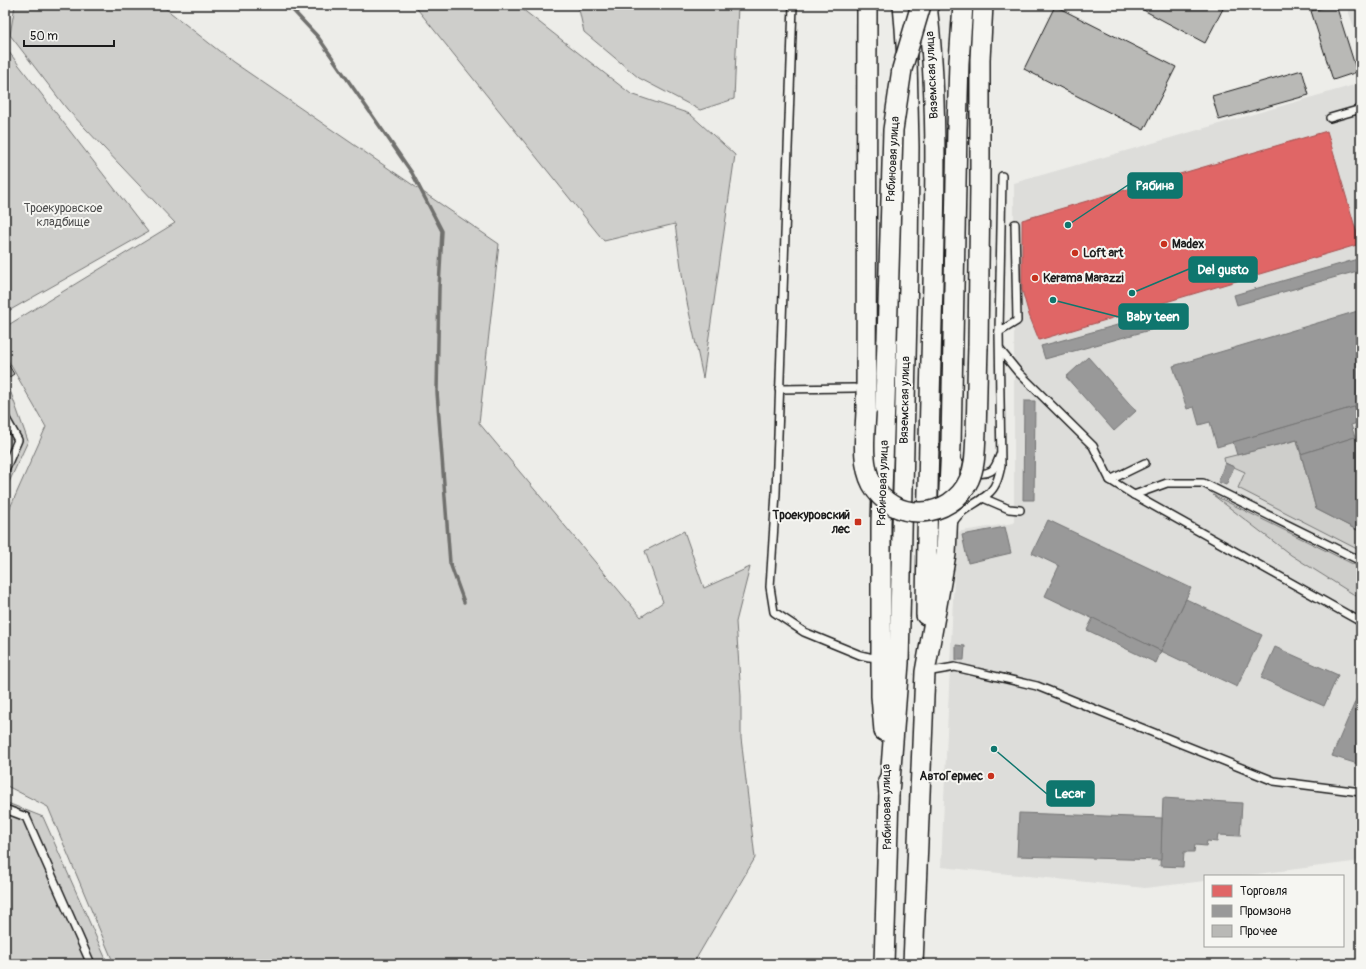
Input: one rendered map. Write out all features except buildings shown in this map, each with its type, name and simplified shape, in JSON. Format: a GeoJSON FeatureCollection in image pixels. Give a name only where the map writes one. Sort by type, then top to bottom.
{"type":"FeatureCollection","features":[{"type":"Feature","properties":{"kind":"main road"},"geometry":{"type":"LineString","coordinates":[[868,5],[866,466],[872,484],[877,492],[891,505],[909,511],[928,512],[950,504],[960,494],[966,487],[970,478],[975,460],[978,347],[980,59],[983,5]]}},
{"type":"Feature","properties":{"kind":"main road","name":"Вяземская улица"},"geometry":{"type":"LineString","coordinates":[[889,794],[898,663],[908,271],[909,147],[906,28],[903,5]]}},
{"type":"Feature","properties":{"kind":"main road","name":"Рябиновая улица"},"geometry":{"type":"LineString","coordinates":[[884,964],[889,794],[881,696],[881,523],[894,130],[902,69],[921,5]]}},
{"type":"Feature","properties":{"kind":"main road","name":"Вяземская улица"},"geometry":{"type":"LineString","coordinates":[[925,672],[935,143],[931,52],[926,5]]}},
{"type":"Feature","properties":{"kind":"main road"},"geometry":{"type":"LineString","coordinates":[[912,964],[925,672],[946,554],[950,445],[957,122],[961,31],[964,5]]}},
{"type":"Feature","properties":{"kind":"lane"},"geometry":{"type":"LineString","coordinates":[[793,5],[776,493],[770,587],[774,612],[804,632],[860,655],[881,658]]}},
{"type":"Feature","properties":{"kind":"lane"},"geometry":{"type":"LineString","coordinates":[[1330,118],[1361,109]]}},
{"type":"Feature","properties":{"kind":"lane"},"geometry":{"type":"LineString","coordinates":[[946,554],[949,532],[953,521],[990,492],[998,477],[1001,466],[1002,451],[999,332],[1002,176]]}},
{"type":"Feature","properties":{"kind":"lane"},"geometry":{"type":"LineString","coordinates":[[999,332],[1017,322],[1015,224]]}},
{"type":"Feature","properties":{"kind":"lane"},"geometry":{"type":"LineString","coordinates":[[1000,350],[1018,372],[1093,446],[1110,480],[1134,495],[1361,622]]}},
{"type":"Feature","properties":{"kind":"lane"},"geometry":{"type":"LineString","coordinates":[[779,389],[854,388]]}},
{"type":"Feature","properties":{"kind":"lane"},"geometry":{"type":"LineString","coordinates":[[5,417],[18,440],[5,470]]}},
{"type":"Feature","properties":{"kind":"lane"},"geometry":{"type":"LineString","coordinates":[[950,445],[957,462],[965,469],[974,472],[990,472],[995,467],[1002,451]]}},
{"type":"Feature","properties":{"kind":"lane"},"geometry":{"type":"LineString","coordinates":[[1110,480],[1145,463]]}},
{"type":"Feature","properties":{"kind":"lane"},"geometry":{"type":"LineString","coordinates":[[1134,495],[1167,483],[1203,483],[1361,561]]}},
{"type":"Feature","properties":{"kind":"lane"},"geometry":{"type":"LineString","coordinates":[[983,498],[1009,509],[1020,510]]}},
{"type":"Feature","properties":{"kind":"lane"},"geometry":{"type":"LineString","coordinates":[[925,672],[955,667],[1037,686],[1274,781],[1361,792]]}},
{"type":"Feature","properties":{"kind":"lane"},"geometry":{"type":"LineString","coordinates":[[5,809],[26,817],[91,964]]}},
{"type":"Feature","properties":{"kind":"shaded area"},"geometry":{"type":"Polygon","coordinates":[[[1346,5],[1361,5],[1361,46],[1346,5]]]}},
{"type":"Feature","properties":{"kind":"shaded area"},"geometry":{"type":"Polygon","coordinates":[[[1361,83],[1361,861],[1250,875],[1204,875],[1204,881],[1145,888],[941,867],[956,532],[1014,523],[1014,183],[1361,83]]]}},
{"type":"Feature","properties":{"kind":"green space"},"geometry":{"type":"Polygon","coordinates":[[[15,5],[161,5],[233,62],[499,244],[479,423],[641,617],[663,602],[645,551],[684,531],[704,588],[750,567],[736,622],[741,696],[741,738],[755,858],[693,964],[114,964],[48,807],[5,785],[5,519],[46,427],[5,355],[5,327],[175,223],[67,109],[10,35],[15,5]]]}},
{"type":"Feature","properties":{"kind":"green space"},"geometry":{"type":"Polygon","coordinates":[[[414,5],[517,5],[631,94],[690,114],[735,155],[703,378],[684,288],[675,224],[604,241],[414,5]]]}},
{"type":"Feature","properties":{"kind":"green space"},"geometry":{"type":"Polygon","coordinates":[[[578,5],[738,5],[734,99],[700,110],[639,78],[584,32],[578,5]]]}},
{"type":"Feature","properties":{"kind":"green space","name":"Троекуровское кладбище"},"geometry":{"type":"Polygon","coordinates":[[[5,47],[148,232],[5,313],[5,47]]]}},
{"type":"Feature","properties":{"kind":"green space"},"geometry":{"type":"Polygon","coordinates":[[[5,383],[11,393],[28,441],[5,491],[5,383]]]}},
{"type":"Feature","properties":{"kind":"green space"},"geometry":{"type":"Polygon","coordinates":[[[1297,440],[1316,509],[1361,532],[1361,551],[1238,488],[1245,472],[1225,463],[1224,458],[1297,440]]]}},
{"type":"Feature","properties":{"kind":"green space"},"geometry":{"type":"Polygon","coordinates":[[[1213,495],[1361,568],[1361,599],[1291,555],[1213,495]]]}},
{"type":"Feature","properties":{"kind":"green space"},"geometry":{"type":"Polygon","coordinates":[[[5,802],[43,817],[108,964],[5,964],[5,802]]]}},
{"type":"Feature","properties":{"kind":"waterway"},"geometry":{"type":"LineString","coordinates":[[288,5],[318,37],[412,173],[442,231],[439,288],[437,392],[450,563],[464,602]]}},
{"type":"Feature","properties":{"kind":"place","name":"Рябина"},"geometry":{"type":"Point","coordinates":[1068,225]}},
{"type":"Feature","properties":{"kind":"place","name":"Madex"},"geometry":{"type":"Point","coordinates":[1164,244]}},
{"type":"Feature","properties":{"kind":"place","name":"Loft art"},"geometry":{"type":"Point","coordinates":[1075,253]}},
{"type":"Feature","properties":{"kind":"place","name":"Kerama Marazzi"},"geometry":{"type":"Point","coordinates":[1035,278]}},
{"type":"Feature","properties":{"kind":"place","name":"Del gusto"},"geometry":{"type":"Point","coordinates":[1132,293]}},
{"type":"Feature","properties":{"kind":"place","name":"Baby teen"},"geometry":{"type":"Point","coordinates":[1053,300]}},
{"type":"Feature","properties":{"kind":"place","name":"Троекуровский лес"},"geometry":{"type":"Point","coordinates":[858,522]}},
{"type":"Feature","properties":{"kind":"place","name":"Lecar"},"geometry":{"type":"Point","coordinates":[994,749]}},
{"type":"Feature","properties":{"kind":"place","name":"АвтоГермес"},"geometry":{"type":"Point","coordinates":[991,776]}}]}
